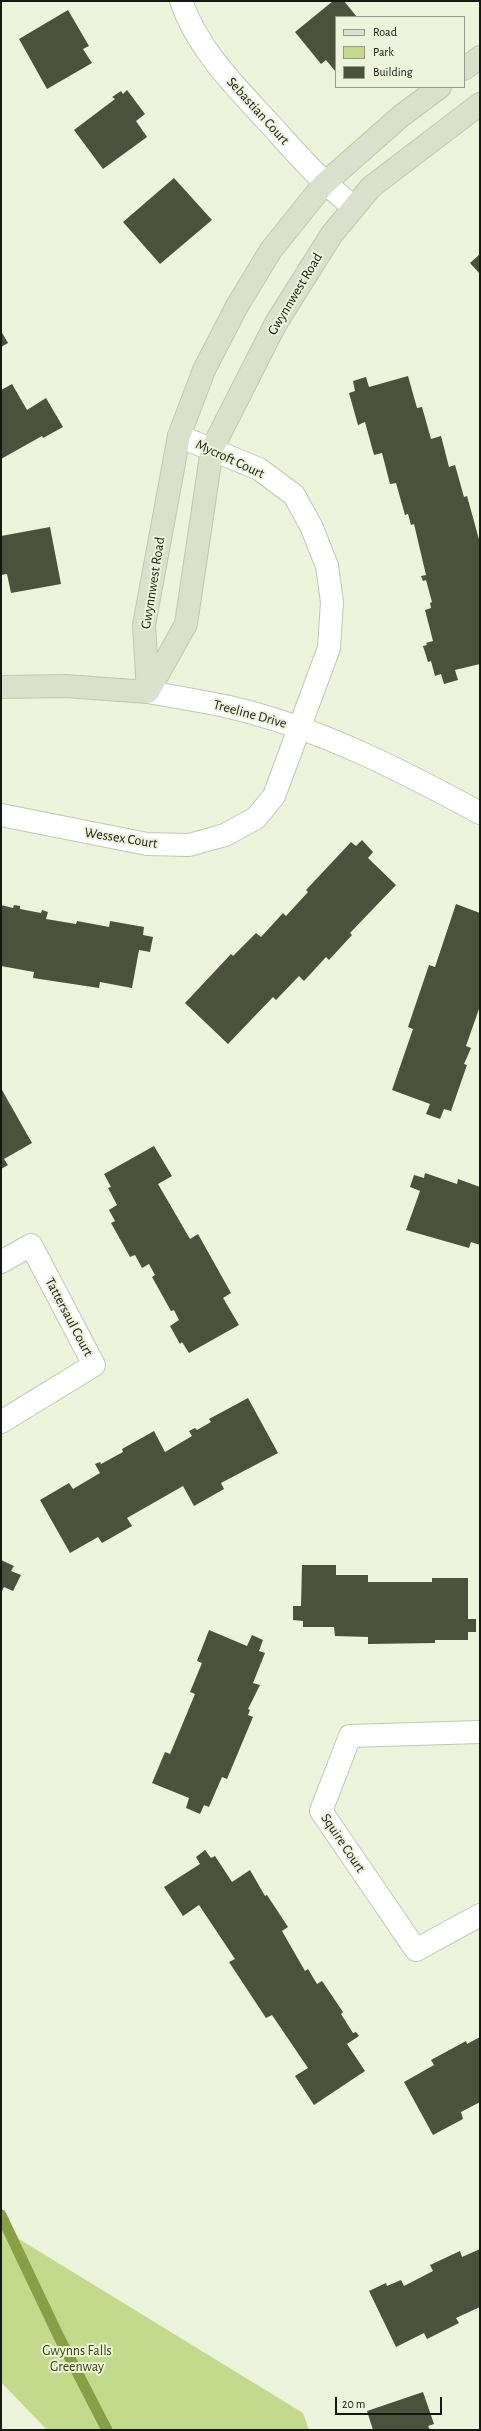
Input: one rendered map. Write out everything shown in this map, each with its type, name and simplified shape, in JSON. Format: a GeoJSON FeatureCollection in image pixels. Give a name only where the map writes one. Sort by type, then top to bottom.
{"type":"FeatureCollection","features":[{"type":"Feature","properties":{"kind":"street","name":"Sebastian Court"},"geometry":{"type":"LineString","coordinates":[[182,1],[186,13],[217,66],[324,184],[354,207]]}},
{"type":"Feature","properties":{"kind":"street","name":"Gwynnwest Road"},"geometry":{"type":"LineString","coordinates":[[148,692],[144,625],[179,436],[204,370],[237,306],[271,250],[324,184],[401,116],[439,88]]}},
{"type":"Feature","properties":{"kind":"street","name":"Gwynnwest Road"},"geometry":{"type":"LineString","coordinates":[[148,692],[186,624],[212,450],[276,323],[332,234],[371,187],[480,104]]}},
{"type":"Feature","properties":{"kind":"street","name":"Mycroft Court"},"geometry":{"type":"LineString","coordinates":[[179,436],[259,469],[294,495],[312,528],[327,566],[332,602],[329,648],[300,728]]}},
{"type":"Feature","properties":{"kind":"street","name":"Treeline Drive"},"geometry":{"type":"LineString","coordinates":[[1,687],[65,686],[148,692],[230,707],[300,728],[405,773],[480,813]]}},
{"type":"Feature","properties":{"kind":"street","name":"Wessex Court"},"geometry":{"type":"LineString","coordinates":[[1,815],[147,844],[189,845],[225,835],[256,818],[274,796],[300,728]]}},
{"type":"Feature","properties":{"kind":"street","name":"Tattersaul Court"},"geometry":{"type":"LineString","coordinates":[[1,1262],[31,1245],[94,1365],[1,1422]]}},
{"type":"Feature","properties":{"kind":"street","name":"Squire Court"},"geometry":{"type":"LineString","coordinates":[[480,1732],[350,1736],[321,1811],[416,1950],[480,1915]]}},
{"type":"Feature","properties":{"kind":"green space","name":"Gwynns Falls Greenway"},"geometry":{"type":"Polygon","coordinates":[[[1,2228],[303,2413],[309,2430],[47,2430],[1,2382],[1,2228]]]}},
{"type":"Feature","properties":{"kind":"building"},"geometry":{"type":"Polygon","coordinates":[[[333,1],[344,1],[356,16],[335,16],[335,71],[326,60],[321,64],[295,32],[333,1]]]}},
{"type":"Feature","properties":{"kind":"building"},"geometry":{"type":"Polygon","coordinates":[[[68,10],[89,46],[83,49],[92,63],[47,89],[19,39],[68,10]]]}},
{"type":"Feature","properties":{"kind":"building"},"geometry":{"type":"Polygon","coordinates":[[[127,90],[145,114],[136,121],[147,137],[103,169],[74,130],[115,99],[112,97],[121,91],[123,94],[127,90]]]}},
{"type":"Feature","properties":{"kind":"building"},"geometry":{"type":"Polygon","coordinates":[[[174,178],[212,220],[160,264],[123,222],[174,178]]]}},
{"type":"Feature","properties":{"kind":"building"},"geometry":{"type":"Polygon","coordinates":[[[480,254],[480,274],[470,263],[480,254]]]}},
{"type":"Feature","properties":{"kind":"building"},"geometry":{"type":"Polygon","coordinates":[[[1,331],[8,343],[1,347],[1,331]]]}},
{"type":"Feature","properties":{"kind":"building"},"geometry":{"type":"Polygon","coordinates":[[[408,376],[417,408],[422,407],[431,439],[441,436],[449,467],[455,465],[464,497],[467,496],[480,543],[480,664],[455,670],[458,680],[444,684],[441,674],[435,676],[431,661],[428,662],[423,646],[427,645],[426,643],[433,641],[425,610],[431,608],[430,603],[432,602],[426,580],[423,581],[421,576],[426,575],[414,524],[411,525],[408,514],[405,515],[396,483],[390,484],[382,453],[374,455],[365,422],[358,425],[349,393],[355,391],[353,381],[366,377],[369,387],[408,376]]]}},
{"type":"Feature","properties":{"kind":"building"},"geometry":{"type":"Polygon","coordinates":[[[12,384],[27,410],[46,398],[63,427],[43,438],[42,436],[1,459],[1,390],[12,384]]]}},
{"type":"Feature","properties":{"kind":"building"},"geometry":{"type":"Polygon","coordinates":[[[50,527],[61,584],[11,593],[7,574],[1,575],[1,536],[50,527]]]}},
{"type":"Feature","properties":{"kind":"building"},"geometry":{"type":"Polygon","coordinates":[[[362,840],[373,852],[368,858],[396,885],[350,933],[352,935],[329,960],[326,957],[304,981],[299,976],[276,1000],[273,997],[228,1044],[185,1003],[231,954],[233,956],[256,933],[261,937],[283,913],[286,916],[308,892],[306,890],[351,842],[356,846],[362,840]]]}},
{"type":"Feature","properties":{"kind":"building"},"geometry":{"type":"Polygon","coordinates":[[[456,904],[480,913],[480,1006],[466,1046],[471,1048],[464,1064],[467,1065],[451,1111],[444,1109],[440,1119],[426,1114],[430,1104],[392,1090],[413,1029],[408,1027],[429,965],[435,967],[456,904]]]}},
{"type":"Feature","properties":{"kind":"building"},"geometry":{"type":"Polygon","coordinates":[[[1,905],[13,908],[14,905],[20,906],[20,909],[41,913],[42,910],[48,912],[46,919],[76,924],[77,921],[109,927],[110,921],[144,927],[143,935],[153,937],[150,952],[139,950],[132,988],[100,982],[99,988],[33,978],[34,972],[1,966],[1,905]]]}},
{"type":"Feature","properties":{"kind":"building"},"geometry":{"type":"Polygon","coordinates":[[[2,1090],[32,1143],[4,1159],[8,1165],[1,1169],[2,1090]]]}},
{"type":"Feature","properties":{"kind":"building"},"geometry":{"type":"Polygon","coordinates":[[[154,1146],[172,1176],[158,1184],[190,1239],[198,1234],[231,1293],[223,1298],[239,1325],[189,1353],[182,1342],[180,1344],[170,1326],[179,1320],[174,1310],[171,1311],[152,1277],[155,1275],[149,1264],[142,1268],[135,1255],[130,1257],[111,1223],[115,1221],[109,1210],[117,1205],[108,1188],[111,1187],[104,1174],[154,1146]]]}},
{"type":"Feature","properties":{"kind":"building"},"geometry":{"type":"Polygon","coordinates":[[[425,1173],[457,1184],[458,1179],[480,1187],[480,1245],[471,1242],[469,1248],[406,1230],[420,1191],[410,1187],[414,1175],[424,1178],[425,1173]]]}},
{"type":"Feature","properties":{"kind":"building"},"geometry":{"type":"Polygon","coordinates":[[[248,1398],[278,1453],[221,1483],[224,1489],[194,1506],[183,1486],[127,1518],[132,1526],[102,1543],[98,1537],[70,1553],[40,1500],[69,1483],[73,1489],[100,1473],[95,1464],[100,1462],[101,1464],[123,1452],[122,1449],[154,1431],[165,1452],[192,1436],[189,1431],[195,1428],[197,1430],[211,1422],[209,1419],[248,1398]]]}},
{"type":"Feature","properties":{"kind":"building"},"geometry":{"type":"Polygon","coordinates":[[[1,1560],[14,1566],[11,1571],[21,1575],[13,1591],[4,1587],[1,1593],[1,1560]]]}},
{"type":"Feature","properties":{"kind":"building"},"geometry":{"type":"Polygon","coordinates":[[[302,1565],[336,1565],[336,1575],[368,1575],[368,1582],[432,1582],[432,1578],[468,1578],[468,1619],[476,1619],[476,1632],[468,1632],[468,1640],[435,1640],[435,1643],[368,1644],[368,1637],[335,1636],[334,1627],[303,1627],[303,1621],[293,1620],[293,1606],[301,1606],[302,1565]]]}},
{"type":"Feature","properties":{"kind":"building"},"geometry":{"type":"Polygon","coordinates":[[[209,1630],[247,1646],[252,1635],[263,1640],[259,1651],[265,1653],[253,1683],[260,1685],[248,1709],[250,1710],[248,1715],[253,1717],[227,1779],[222,1777],[209,1807],[204,1805],[200,1814],[186,1808],[189,1798],[152,1783],[165,1752],[170,1754],[195,1694],[190,1692],[202,1663],[197,1661],[209,1630]]]}},
{"type":"Feature","properties":{"kind":"building"},"geometry":{"type":"Polygon","coordinates":[[[205,1850],[211,1858],[215,1856],[232,1882],[250,1870],[265,1896],[267,1895],[288,1927],[282,1931],[305,1971],[308,1969],[317,1984],[322,1981],[343,2012],[341,2014],[353,2033],[356,2032],[359,2036],[347,2044],[365,2071],[314,2105],[295,2076],[308,2068],[272,2015],[266,2018],[229,1962],[235,1959],[199,1905],[183,1916],[164,1887],[200,1864],[196,1857],[205,1850]]]}},
{"type":"Feature","properties":{"kind":"building"},"geometry":{"type":"Polygon","coordinates":[[[480,2037],[480,2102],[461,2112],[463,2119],[433,2135],[404,2082],[434,2065],[431,2060],[466,2041],[467,2044],[480,2037]]]}},
{"type":"Feature","properties":{"kind":"building"},"geometry":{"type":"Polygon","coordinates":[[[480,2249],[480,2307],[456,2318],[459,2323],[427,2339],[424,2333],[396,2347],[369,2291],[386,2283],[387,2286],[401,2280],[404,2286],[433,2271],[430,2265],[460,2251],[462,2257],[480,2249]]]}},
{"type":"Feature","properties":{"kind":"building"},"geometry":{"type":"Polygon","coordinates":[[[423,2392],[434,2424],[428,2426],[430,2430],[373,2430],[367,2411],[423,2392]]]}},
{"type":"Feature","properties":{"kind":"waterway"},"geometry":{"type":"LineString","coordinates":[[1,2215],[59,2337],[107,2430]]}}]}
